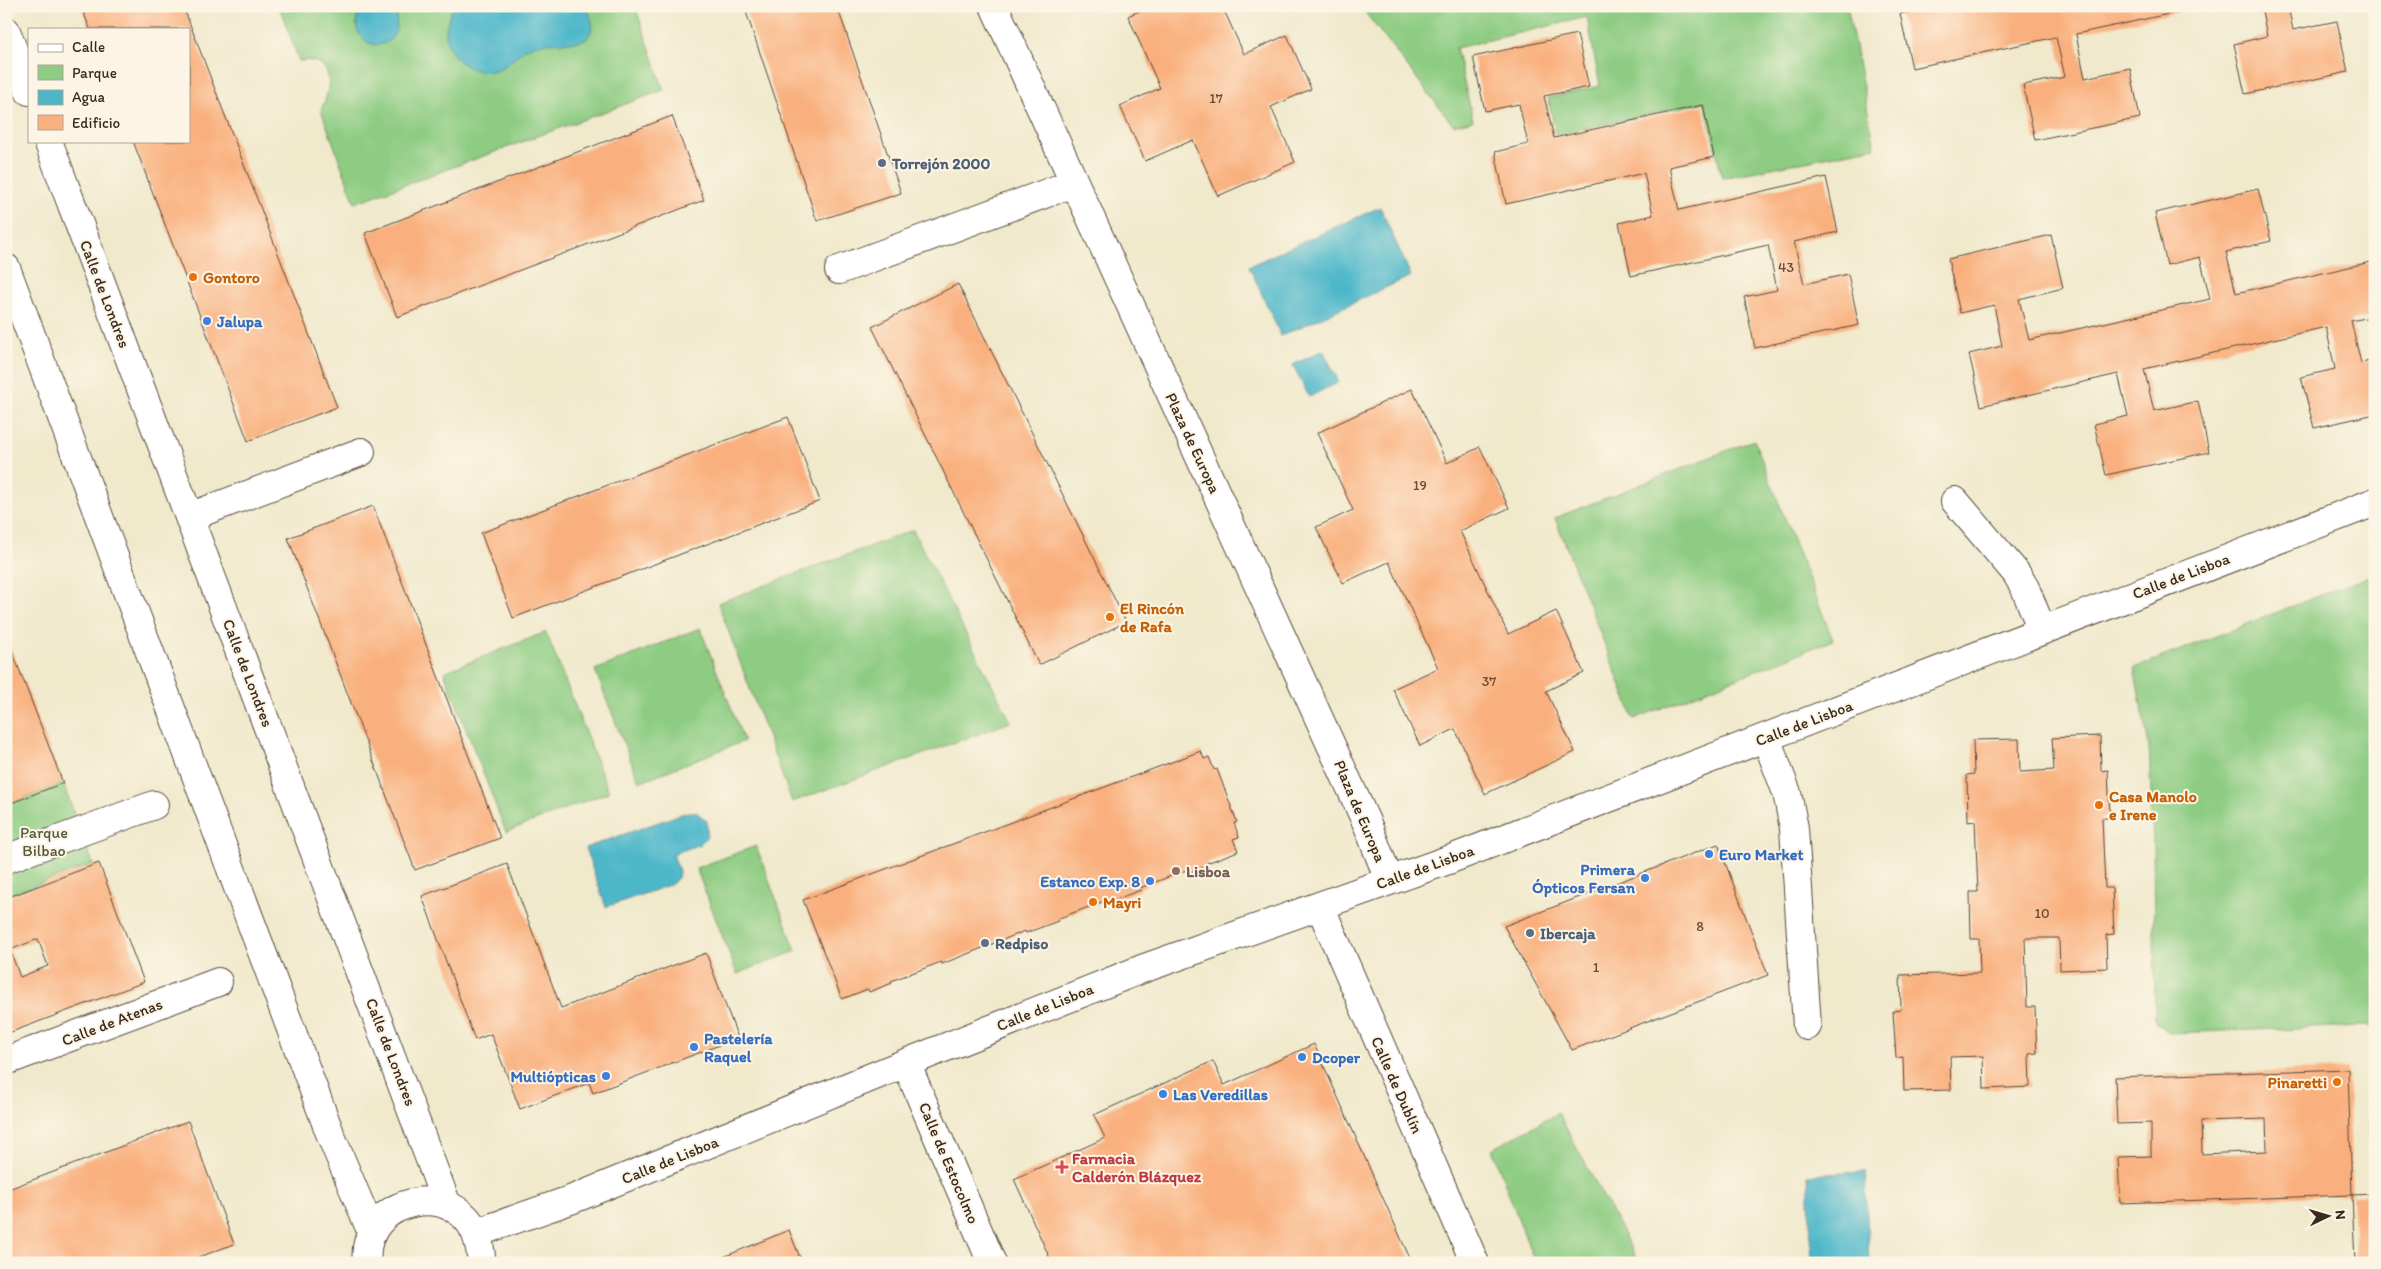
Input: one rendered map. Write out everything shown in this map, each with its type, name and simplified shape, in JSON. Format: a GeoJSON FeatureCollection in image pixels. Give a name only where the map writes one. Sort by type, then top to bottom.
{"type":"FeatureCollection","features":[{"type":"Feature","properties":{"kind":"street","name":"Plaza de Europa"},"geometry":{"type":"LineString","coordinates":[[994,6],[1368,826],[1388,880]]}},
{"type":"Feature","properties":{"kind":"street"},"geometry":{"type":"LineString","coordinates":[[6,31],[28,88]]}},
{"type":"Feature","properties":{"kind":"street","name":"Calle de Londres"},"geometry":{"type":"LineString","coordinates":[[48,142],[447,1204]]}},
{"type":"Feature","properties":{"kind":"street"},"geometry":{"type":"LineString","coordinates":[[839,270],[1074,183]]}},
{"type":"Feature","properties":{"kind":"street"},"geometry":{"type":"LineString","coordinates":[[6,268],[331,1136],[372,1232]]}},
{"type":"Feature","properties":{"kind":"street"},"geometry":{"type":"LineString","coordinates":[[189,517],[361,452]]}},
{"type":"Feature","properties":{"kind":"street"},"geometry":{"type":"LineString","coordinates":[[1954,501],[2016,573],[2025,588],[2042,630]]}},
{"type":"Feature","properties":{"kind":"street","name":"Calle de Lisboa"},"geometry":{"type":"LineString","coordinates":[[476,1233],[573,1200],[906,1063],[1142,969],[1451,859],[2375,502]]}},
{"type":"Feature","properties":{"kind":"street"},"geometry":{"type":"LineString","coordinates":[[1766,738],[1787,793],[1794,828],[1807,1026]]}},
{"type":"Feature","properties":{"kind":"street"},"geometry":{"type":"LineString","coordinates":[[6,859],[154,805]]}},
{"type":"Feature","properties":{"kind":"street","name":"Calle de Dublín"},"geometry":{"type":"LineString","coordinates":[[1320,906],[1475,1263]]}},
{"type":"Feature","properties":{"kind":"street","name":"Calle de Atenas"},"geometry":{"type":"LineString","coordinates":[[6,1061],[218,982]]}},
{"type":"Feature","properties":{"kind":"street","name":"Calle de Estocolmo"},"geometry":{"type":"LineString","coordinates":[[906,1063],[992,1263]]}},
{"type":"Feature","properties":{"kind":"street"},"geometry":{"type":"LineString","coordinates":[[367,1263],[366,1254],[372,1232],[391,1210],[418,1200],[447,1204],[464,1216],[476,1233],[481,1263]]}},
{"type":"Feature","properties":{"kind":"green space"},"geometry":{"type":"Polygon","coordinates":[[[279,6],[635,6],[664,90],[355,203],[321,110],[327,92],[328,75],[319,63],[299,61],[279,6]]]}},
{"type":"Feature","properties":{"kind":"green space"},"geometry":{"type":"Polygon","coordinates":[[[1360,6],[1847,6],[1875,147],[1722,178],[1705,102],[1556,135],[1548,98],[1600,86],[1587,17],[1456,48],[1473,120],[1453,125],[1360,6]]]}},
{"type":"Feature","properties":{"kind":"green space"},"geometry":{"type":"Polygon","coordinates":[[[1754,440],[1833,640],[1634,719],[1555,518],[1754,440]]]}},
{"type":"Feature","properties":{"kind":"green space"},"geometry":{"type":"Polygon","coordinates":[[[913,530],[1011,722],[792,802],[718,603],[913,530]]]}},
{"type":"Feature","properties":{"kind":"green space"},"geometry":{"type":"Polygon","coordinates":[[[2375,574],[2375,1029],[2365,1026],[2169,1033],[2155,1022],[2153,843],[2149,746],[2134,668],[2375,574]]]}},
{"type":"Feature","properties":{"kind":"green space"},"geometry":{"type":"Polygon","coordinates":[[[700,628],[744,741],[639,782],[595,670],[700,628]]]}},
{"type":"Feature","properties":{"kind":"green space"},"geometry":{"type":"Polygon","coordinates":[[[546,632],[609,792],[506,832],[444,672],[546,632]]]}},
{"type":"Feature","properties":{"kind":"green space","name":"Parque Bilbao"},"geometry":{"type":"Polygon","coordinates":[[[63,783],[93,864],[6,896],[6,805],[63,783]]]}},
{"type":"Feature","properties":{"kind":"green space"},"geometry":{"type":"Polygon","coordinates":[[[756,846],[796,951],[737,974],[696,868],[756,846]]]}},
{"type":"Feature","properties":{"kind":"green space"},"geometry":{"type":"Polygon","coordinates":[[[2368,1075],[2375,1075],[2375,1181],[2371,1181],[2368,1075]]]}},
{"type":"Feature","properties":{"kind":"green space"},"geometry":{"type":"Polygon","coordinates":[[[1558,1113],[1639,1263],[1535,1263],[1492,1149],[1558,1113]]]}},
{"type":"Feature","properties":{"kind":"water"},"geometry":{"type":"Polygon","coordinates":[[[361,6],[399,6],[395,33],[390,40],[376,45],[366,41],[359,34],[356,26],[361,6]]]}},
{"type":"Feature","properties":{"kind":"water"},"geometry":{"type":"Polygon","coordinates":[[[453,6],[585,6],[590,15],[592,26],[587,39],[574,42],[534,45],[528,47],[502,68],[479,71],[463,64],[457,59],[448,44],[446,29],[453,6]]]}},
{"type":"Feature","properties":{"kind":"water"},"geometry":{"type":"Polygon","coordinates":[[[1380,207],[1411,276],[1281,336],[1249,266],[1380,207]]]}},
{"type":"Feature","properties":{"kind":"water"},"geometry":{"type":"Polygon","coordinates":[[[1323,350],[1339,382],[1309,397],[1293,365],[1323,350]]]}},
{"type":"Feature","properties":{"kind":"water"},"geometry":{"type":"Polygon","coordinates":[[[687,812],[696,812],[707,821],[707,836],[700,844],[673,854],[679,871],[678,878],[672,884],[606,907],[585,848],[687,812]]]}},
{"type":"Feature","properties":{"kind":"water"},"geometry":{"type":"Polygon","coordinates":[[[1865,1172],[1869,1263],[1812,1263],[1808,1175],[1865,1172]]]}},
{"type":"Feature","properties":{"kind":"building"},"geometry":{"type":"Polygon","coordinates":[[[81,6],[183,6],[337,407],[248,441],[133,142],[190,142],[190,28],[90,28],[81,6]]]}},
{"type":"Feature","properties":{"kind":"building"},"geometry":{"type":"Polygon","coordinates":[[[744,6],[837,6],[901,193],[817,221],[744,6]]]}},
{"type":"Feature","properties":{"kind":"building"},"geometry":{"type":"Polygon","coordinates":[[[1150,6],[1222,6],[1244,54],[1287,35],[1311,89],[1271,107],[1295,162],[1218,196],[1193,140],[1145,161],[1120,106],[1160,88],[1128,16],[1150,6]]]}},
{"type":"Feature","properties":{"kind":"building"},"geometry":{"type":"Polygon","coordinates":[[[1934,6],[2201,7],[2076,34],[2085,78],[2130,68],[2140,118],[2035,140],[2023,85],[2065,77],[2056,37],[1912,68],[1900,14],[1934,6]]]}},
{"type":"Feature","properties":{"kind":"building"},"geometry":{"type":"Polygon","coordinates":[[[2261,6],[2288,6],[2293,30],[2337,21],[2348,72],[2245,94],[2234,44],[2267,36],[2261,6]]]}},
{"type":"Feature","properties":{"kind":"building"},"geometry":{"type":"Polygon","coordinates":[[[1577,34],[1589,87],[1544,96],[1554,138],[1703,105],[1714,157],[1669,167],[1679,210],[1826,177],[1838,232],[1794,242],[1804,284],[1848,274],[1859,325],[1755,348],[1744,297],[1777,290],[1768,245],[1631,276],[1619,223],[1653,215],[1644,173],[1506,204],[1495,152],[1528,144],[1519,104],[1485,111],[1473,57],[1577,34]]]}},
{"type":"Feature","properties":{"kind":"building"},"geometry":{"type":"Polygon","coordinates":[[[672,116],[704,200],[397,317],[365,233],[672,116]]]}},
{"type":"Feature","properties":{"kind":"building"},"geometry":{"type":"Polygon","coordinates":[[[2258,189],[2271,241],[2226,252],[2236,293],[2375,261],[2375,316],[2351,321],[2361,363],[2375,360],[2375,414],[2314,428],[2301,377],[2335,369],[2326,327],[2144,369],[2154,411],[2198,401],[2209,452],[2106,475],[2094,424],[2128,416],[2118,374],[1981,406],[1969,354],[2002,346],[1994,305],[1960,313],[1948,259],[2051,235],[2063,288],[2019,299],[2029,340],[2210,299],[2200,257],[2167,265],[2155,213],[2258,189]]]}},
{"type":"Feature","properties":{"kind":"building"},"geometry":{"type":"Polygon","coordinates":[[[958,284],[1126,622],[1039,665],[872,327],[958,284]]]}},
{"type":"Feature","properties":{"kind":"building"},"geometry":{"type":"Polygon","coordinates":[[[1412,389],[1447,463],[1480,447],[1509,508],[1460,531],[1508,634],[1556,611],[1584,673],[1546,691],[1575,752],[1485,794],[1455,729],[1420,746],[1393,689],[1438,668],[1389,562],[1343,583],[1316,527],[1353,510],[1317,433],[1412,389]]]}},
{"type":"Feature","properties":{"kind":"building"},"geometry":{"type":"Polygon","coordinates":[[[788,417],[820,501],[513,618],[481,533],[788,417]]]}},
{"type":"Feature","properties":{"kind":"building"},"geometry":{"type":"Polygon","coordinates":[[[373,506],[500,838],[415,870],[288,538],[373,506]]]}},
{"type":"Feature","properties":{"kind":"building"},"geometry":{"type":"Polygon","coordinates":[[[6,635],[63,783],[6,805],[6,635]]]}},
{"type":"Feature","properties":{"kind":"building"},"geometry":{"type":"Polygon","coordinates":[[[2100,736],[2101,771],[2108,770],[2110,818],[2102,818],[2105,888],[2112,888],[2114,934],[2106,935],[2107,968],[2060,970],[2059,938],[2025,938],[2027,1007],[2035,1007],[2037,1053],[2029,1054],[2030,1087],[1984,1089],[1983,1056],[1950,1057],[1951,1090],[1904,1091],[1903,1057],[1896,1058],[1893,1011],[1901,1010],[1900,975],[1980,973],[1979,939],[1971,939],[1970,892],[1978,892],[1975,821],[1968,822],[1967,775],[1974,774],[1973,740],[2019,739],[2020,772],[2054,770],[2052,738],[2100,736]]]}},
{"type":"Feature","properties":{"kind":"building"},"geometry":{"type":"Polygon","coordinates":[[[1201,751],[1204,759],[1209,757],[1214,770],[1217,769],[1237,822],[1234,823],[1239,837],[1233,839],[1238,851],[1207,863],[1207,865],[1199,869],[1189,872],[1189,869],[1140,888],[1141,890],[1108,902],[1107,900],[1057,919],[1058,921],[1026,933],[1025,931],[942,964],[941,962],[891,981],[892,983],[869,992],[868,989],[842,999],[803,900],[1201,751]]]}},
{"type":"Feature","properties":{"kind":"building"},"geometry":{"type":"Polygon","coordinates":[[[1718,844],[1768,975],[1572,1050],[1504,926],[1718,844]]]}},
{"type":"Feature","properties":{"kind":"building"},"geometry":{"type":"Polygon","coordinates":[[[99,863],[144,982],[6,1034],[6,898],[99,863]],[[38,939],[10,950],[20,977],[48,966],[38,939]]]}},
{"type":"Feature","properties":{"kind":"building"},"geometry":{"type":"Polygon","coordinates":[[[507,864],[561,1008],[706,953],[738,1038],[593,1093],[589,1083],[520,1109],[491,1034],[475,1040],[422,896],[507,864]]]}},
{"type":"Feature","properties":{"kind":"building"},"geometry":{"type":"Polygon","coordinates":[[[1314,1044],[1412,1263],[1052,1263],[1014,1179],[1105,1138],[1094,1115],[1213,1061],[1224,1085],[1314,1044]]]}},
{"type":"Feature","properties":{"kind":"building"},"geometry":{"type":"Polygon","coordinates":[[[2348,1069],[2352,1195],[2120,1203],[2118,1157],[2151,1156],[2151,1123],[2117,1124],[2115,1077],[2348,1069]],[[2266,1119],[2201,1121],[2202,1154],[2267,1151],[2266,1119]]]}},
{"type":"Feature","properties":{"kind":"building"},"geometry":{"type":"Polygon","coordinates":[[[188,1121],[234,1244],[183,1263],[6,1263],[6,1190],[188,1121]]]}},
{"type":"Feature","properties":{"kind":"building"},"geometry":{"type":"Polygon","coordinates":[[[2375,1194],[2375,1263],[2355,1263],[2352,1195],[2375,1194]]]}},
{"type":"Feature","properties":{"kind":"building"},"geometry":{"type":"Polygon","coordinates":[[[789,1230],[802,1263],[709,1263],[789,1230]]]}},
{"type":"Feature","properties":{"kind":"place","name":"Torrejón 2000"},"geometry":{"type":"Point","coordinates":[882,163]}},
{"type":"Feature","properties":{"kind":"place","name":"Gontoro"},"geometry":{"type":"Point","coordinates":[193,277]}},
{"type":"Feature","properties":{"kind":"place","name":"Jalupa"},"geometry":{"type":"Point","coordinates":[207,321]}},
{"type":"Feature","properties":{"kind":"place","name":"El Rincón de Rafa"},"geometry":{"type":"Point","coordinates":[1110,617]}},
{"type":"Feature","properties":{"kind":"place","name":"Casa Manolo e Irene"},"geometry":{"type":"Point","coordinates":[2099,805]}},
{"type":"Feature","properties":{"kind":"place","name":"Euro Market"},"geometry":{"type":"Point","coordinates":[1709,854]}},
{"type":"Feature","properties":{"kind":"place","name":"Lisboa"},"geometry":{"type":"Point","coordinates":[1176,871]}},
{"type":"Feature","properties":{"kind":"place","name":"Primera Ópticos Fersan"},"geometry":{"type":"Point","coordinates":[1645,878]}},
{"type":"Feature","properties":{"kind":"place","name":"Estanco Exp. 8"},"geometry":{"type":"Point","coordinates":[1150,881]}},
{"type":"Feature","properties":{"kind":"place","name":"Mayri"},"geometry":{"type":"Point","coordinates":[1093,902]}},
{"type":"Feature","properties":{"kind":"place","name":"Ibercaja"},"geometry":{"type":"Point","coordinates":[1530,933]}},
{"type":"Feature","properties":{"kind":"place","name":"Redpiso"},"geometry":{"type":"Point","coordinates":[985,943]}},
{"type":"Feature","properties":{"kind":"place","name":"Pastelería Raquel"},"geometry":{"type":"Point","coordinates":[694,1047]}},
{"type":"Feature","properties":{"kind":"place","name":"Dcoper"},"geometry":{"type":"Point","coordinates":[1302,1057]}},
{"type":"Feature","properties":{"kind":"place","name":"Multiópticas"},"geometry":{"type":"Point","coordinates":[606,1076]}},
{"type":"Feature","properties":{"kind":"place","name":"Pinaretti"},"geometry":{"type":"Point","coordinates":[2337,1082]}},
{"type":"Feature","properties":{"kind":"place","name":"Las Veredillas"},"geometry":{"type":"Point","coordinates":[1163,1094]}},
{"type":"Feature","properties":{"kind":"place","name":"Farmacia Calderón Blázquez"},"geometry":{"type":"Point","coordinates":[1062,1167]}}]}
